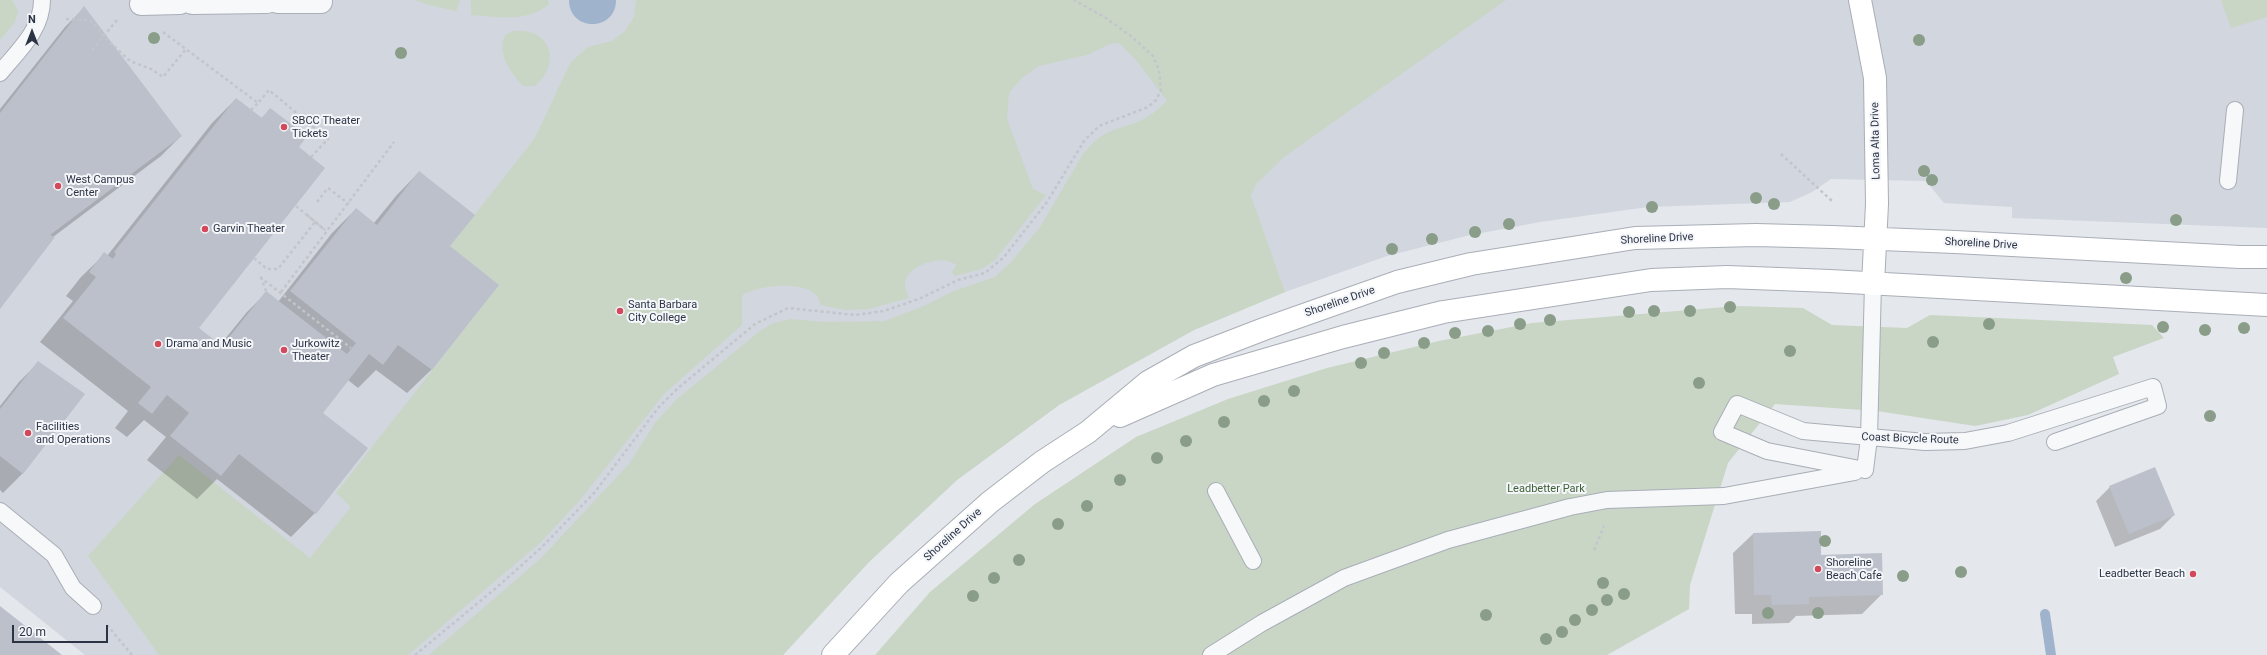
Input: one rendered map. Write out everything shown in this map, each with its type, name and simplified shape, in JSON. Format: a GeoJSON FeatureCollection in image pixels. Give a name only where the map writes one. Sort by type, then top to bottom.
{"type":"FeatureCollection","features":[{"type":"Feature","properties":{"kind":"main road","name":"Loma Alta Drive"},"geometry":{"type":"LineString","coordinates":[[1860,0],[1875,78],[1877,204],[1873,284]]}},
{"type":"Feature","properties":{"kind":"main road","name":"Shoreline Drive"},"geometry":{"type":"LineString","coordinates":[[1088,432],[1148,382],[1194,356],[1264,329],[1396,282],[1471,264],[1635,238],[1756,235],[2267,257]]}},
{"type":"Feature","properties":{"kind":"main road","name":"Shoreline Drive"},"geometry":{"type":"LineString","coordinates":[[833,655],[899,583],[990,502],[1042,462],[1088,432],[1144,404],[1213,375],[1342,337],[1444,312],[1651,280],[1727,277],[2267,305]]}},
{"type":"Feature","properties":{"kind":"street"},"geometry":{"type":"LineString","coordinates":[[141,4],[321,2]]}},
{"type":"Feature","properties":{"kind":"lane"},"geometry":{"type":"LineString","coordinates":[[0,73],[32,35],[41,14],[42,0]]}},
{"type":"Feature","properties":{"kind":"lane"},"geometry":{"type":"LineString","coordinates":[[2228,181],[2235,110]]}},
{"type":"Feature","properties":{"kind":"lane"},"geometry":{"type":"LineString","coordinates":[[1211,655],[1262,623],[1344,578],[1448,540],[1570,507],[1607,500],[1724,496],[1865,470],[1869,438],[1873,284]]}},
{"type":"Feature","properties":{"kind":"lane","name":"Coast Bicycle Route"},"geometry":{"type":"LineString","coordinates":[[1865,470],[1767,451],[1722,432],[1738,404],[1804,431],[1925,442],[1965,441],[2008,433],[2153,388],[2158,406],[2055,442]]}},
{"type":"Feature","properties":{"kind":"lane"},"geometry":{"type":"LineString","coordinates":[[1216,491],[1253,561]]}},
{"type":"Feature","properties":{"kind":"lane"},"geometry":{"type":"LineString","coordinates":[[0,511],[54,555],[74,588],[92,606]]}},
{"type":"Feature","properties":{"kind":"path"},"geometry":{"type":"LineString","coordinates":[[415,655],[496,588],[543,546],[595,492],[658,408],[677,388],[755,324],[788,308],[855,315],[884,311],[920,298],[958,280],[985,273],[1004,257],[1047,202],[1084,141],[1099,126],[1148,107],[1156,100],[1160,90],[1159,70],[1153,56],[1131,36],[1106,18],[1074,0]]}},
{"type":"Feature","properties":{"kind":"path"},"geometry":{"type":"LineString","coordinates":[[92,50],[119,17]]}},
{"type":"Feature","properties":{"kind":"path"},"geometry":{"type":"LineString","coordinates":[[66,19],[88,20],[94,23],[104,37],[130,60],[151,68],[163,76],[186,49]]}},
{"type":"Feature","properties":{"kind":"path"},"geometry":{"type":"LineString","coordinates":[[174,40],[258,103]]}},
{"type":"Feature","properties":{"kind":"path"},"geometry":{"type":"LineString","coordinates":[[252,110],[269,90],[328,138],[311,157]]}},
{"type":"Feature","properties":{"kind":"path"},"geometry":{"type":"LineString","coordinates":[[281,292],[349,204],[394,142]]}},
{"type":"Feature","properties":{"kind":"path"},"geometry":{"type":"LineString","coordinates":[[1781,154],[1832,201]]}},
{"type":"Feature","properties":{"kind":"path"},"geometry":{"type":"LineString","coordinates":[[317,202],[328,188],[349,204]]}},
{"type":"Feature","properties":{"kind":"path"},"geometry":{"type":"LineString","coordinates":[[296,206],[324,230],[307,215]]}},
{"type":"Feature","properties":{"kind":"path"},"geometry":{"type":"LineString","coordinates":[[254,258],[267,269],[278,269],[315,222]]}},
{"type":"Feature","properties":{"kind":"path"},"geometry":{"type":"LineString","coordinates":[[266,291],[260,277],[351,348]]}},
{"type":"Feature","properties":{"kind":"path"},"geometry":{"type":"LineString","coordinates":[[92,606],[132,655]]}},
{"type":"Feature","properties":{"kind":"shaded area","name":"Santa Barbara City College"},"geometry":{"type":"Polygon","coordinates":[[[0,0],[2267,0],[2267,228],[2012,218],[2012,207],[1944,203],[1926,181],[1831,179],[1812,192],[1790,202],[1648,207],[1540,222],[1466,236],[1387,256],[1285,292],[1194,330],[1059,405],[957,480],[869,562],[783,655],[85,655],[0,587],[0,0]]]}},
{"type":"Feature","properties":{"kind":"green space"},"geometry":{"type":"Polygon","coordinates":[[[0,0],[12,0],[18,11],[15,22],[0,40],[0,0]]]}},
{"type":"Feature","properties":{"kind":"green space"},"geometry":{"type":"Polygon","coordinates":[[[415,0],[460,0],[456,11],[429,5],[415,0]]]}},
{"type":"Feature","properties":{"kind":"green space"},"geometry":{"type":"Polygon","coordinates":[[[471,0],[548,0],[549,4],[531,14],[501,17],[471,15],[471,0]]]}},
{"type":"Feature","properties":{"kind":"green space"},"geometry":{"type":"Polygon","coordinates":[[[636,0],[1506,0],[1284,157],[1256,184],[1251,196],[1285,292],[1194,330],[1059,405],[957,480],[869,562],[783,655],[429,655],[540,559],[629,464],[655,423],[677,399],[760,331],[773,323],[791,319],[826,322],[885,321],[926,305],[954,291],[995,277],[1012,261],[1040,227],[1083,154],[1091,145],[1110,131],[1145,118],[1155,112],[1167,101],[1136,60],[1119,43],[1110,44],[1087,55],[1039,66],[1022,78],[1009,93],[1007,119],[1033,189],[1046,195],[995,260],[982,269],[955,276],[952,272],[956,265],[943,260],[919,266],[912,270],[907,276],[905,282],[909,298],[869,309],[846,310],[820,305],[817,296],[810,291],[799,287],[773,286],[749,292],[742,296],[742,325],[665,393],[580,500],[540,543],[408,655],[159,655],[88,556],[179,455],[310,558],[351,507],[336,493],[499,285],[450,246],[535,138],[570,63],[588,47],[612,41],[625,31],[634,17],[636,0]]]}},
{"type":"Feature","properties":{"kind":"green space"},"geometry":{"type":"Polygon","coordinates":[[[2221,0],[2267,0],[2267,17],[2231,28],[2221,0]]]}},
{"type":"Feature","properties":{"kind":"green space"},"geometry":{"type":"Polygon","coordinates":[[[513,31],[526,31],[536,35],[544,41],[548,48],[550,57],[548,67],[543,77],[535,86],[523,86],[509,69],[506,62],[503,42],[505,35],[513,31]]]}},
{"type":"Feature","properties":{"kind":"green space","name":"Leadbetter Park"},"geometry":{"type":"Polygon","coordinates":[[[1737,306],[1803,308],[1832,325],[1907,328],[1930,315],[2152,325],[2164,338],[2113,357],[2119,374],[2028,415],[1975,426],[1877,411],[1775,404],[1728,463],[1690,585],[1689,609],[1607,655],[875,655],[930,592],[1035,504],[1136,437],[1228,399],[1327,368],[1439,341],[1532,323],[1737,306]]]}},
{"type":"Feature","properties":{"kind":"water"},"geometry":{"type":"Polygon","coordinates":[[[569,0],[616,0],[614,10],[609,18],[592,24],[576,18],[571,10],[569,0]]]}},
{"type":"Feature","properties":{"kind":"building","name":"West Campus Center"},"geometry":{"type":"Polygon","coordinates":[[[84,6],[182,136],[50,235],[55,237],[0,309],[0,113],[84,6]]]}},
{"type":"Feature","properties":{"kind":"building","name":"Drama and Music"},"geometry":{"type":"Polygon","coordinates":[[[236,98],[262,118],[270,108],[307,136],[299,147],[325,168],[199,328],[222,346],[266,291],[347,354],[356,343],[290,291],[356,208],[377,225],[419,171],[475,215],[450,246],[499,285],[432,370],[398,345],[383,365],[369,354],[323,413],[368,448],[316,514],[239,454],[221,476],[170,436],[189,413],[167,395],[152,414],[138,403],[151,387],[63,318],[96,277],[89,272],[104,252],[113,259],[116,254],[114,252],[236,98]]]}},
{"type":"Feature","properties":{"kind":"building","name":"Facilities and Operations"},"geometry":{"type":"Polygon","coordinates":[[[38,361],[85,394],[23,474],[0,456],[0,409],[38,361]]]}},
{"type":"Feature","properties":{"kind":"building"},"geometry":{"type":"Polygon","coordinates":[[[2155,467],[2175,515],[2129,534],[2109,486],[2155,467]]]}},
{"type":"Feature","properties":{"kind":"building","name":"Shoreline Beach Cafe"},"geometry":{"type":"Polygon","coordinates":[[[1821,531],[1821,555],[1882,553],[1883,595],[1809,597],[1809,604],[1772,605],[1771,595],[1754,595],[1753,533],[1821,531]]]}},
{"type":"Feature","properties":{"kind":"building"},"geometry":{"type":"Polygon","coordinates":[[[0,606],[62,655],[0,655],[0,606]]]}},
{"type":"Feature","properties":{"kind":"waterway"},"geometry":{"type":"LineString","coordinates":[[2045,614],[2051,655]]}},
{"type":"Feature","properties":{"kind":"place","name":"SBCC Theater Tickets"},"geometry":{"type":"Point","coordinates":[284,127]}},
{"type":"Feature","properties":{"kind":"place","name":"West Campus Center"},"geometry":{"type":"Point","coordinates":[58,186]}},
{"type":"Feature","properties":{"kind":"place","name":"Garvin Theater"},"geometry":{"type":"Point","coordinates":[205,229]}},
{"type":"Feature","properties":{"kind":"place","name":"Santa Barbara City College"},"geometry":{"type":"Point","coordinates":[620,311]}},
{"type":"Feature","properties":{"kind":"place","name":"Drama and Music"},"geometry":{"type":"Point","coordinates":[158,344]}},
{"type":"Feature","properties":{"kind":"place","name":"Jurkowitz Theater"},"geometry":{"type":"Point","coordinates":[284,350]}},
{"type":"Feature","properties":{"kind":"place","name":"Facilities and Operations"},"geometry":{"type":"Point","coordinates":[28,433]}},
{"type":"Feature","properties":{"kind":"place","name":"Shoreline Beach Cafe"},"geometry":{"type":"Point","coordinates":[1818,569]}},
{"type":"Feature","properties":{"kind":"place","name":"Leadbetter Beach"},"geometry":{"type":"Point","coordinates":[2193,574]}}]}
